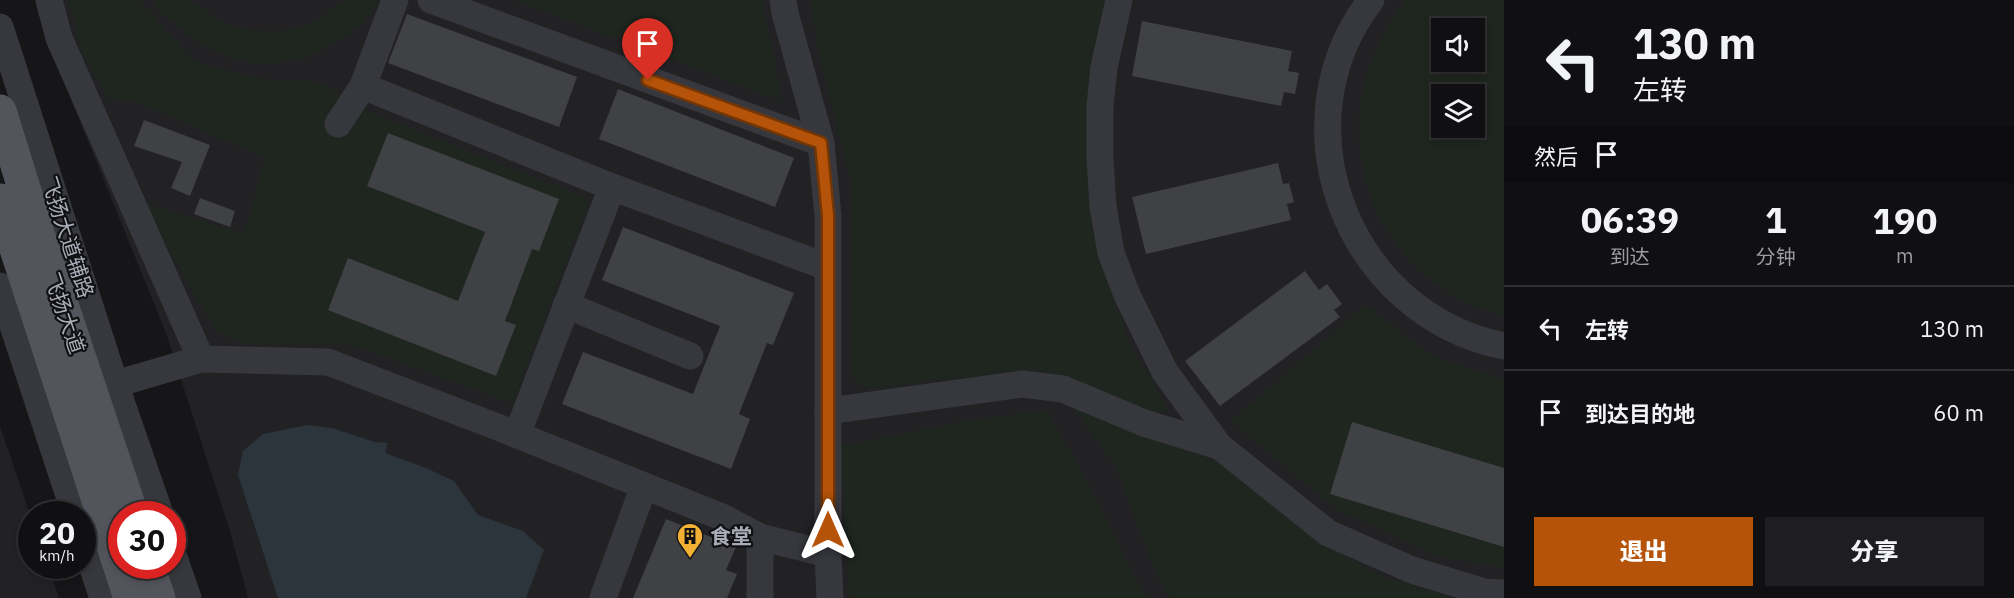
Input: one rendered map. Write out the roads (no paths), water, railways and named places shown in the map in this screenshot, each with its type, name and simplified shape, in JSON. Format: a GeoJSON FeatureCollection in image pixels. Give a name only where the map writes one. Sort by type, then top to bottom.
{"type":"FeatureCollection","features":[{"type":"Feature","properties":{"kind":"main road","name":"飞扬大道"},"geometry":{"type":"LineString","coordinates":[[0,111],[38,233],[128,501]]}},
{"type":"Feature","properties":{"kind":"main road","name":"飞扬大道"},"geometry":{"type":"LineString","coordinates":[[0,200],[91,392],[118,501]]}},
{"type":"Feature","properties":{"kind":"main road","name":"飞扬大道"},"geometry":{"type":"LineString","coordinates":[[130,598],[132,579]]}},
{"type":"Feature","properties":{"kind":"main road","name":"飞扬大道"},"geometry":{"type":"LineString","coordinates":[[145,579],[159,598]]}},
{"type":"Feature","properties":{"kind":"street"},"geometry":{"type":"LineString","coordinates":[[49,0],[59,38],[201,359]]}},
{"type":"Feature","properties":{"kind":"street"},"geometry":{"type":"LineString","coordinates":[[338,124],[363,86],[395,0]]}},
{"type":"Feature","properties":{"kind":"street"},"geometry":{"type":"LineString","coordinates":[[430,0],[821,143]]}},
{"type":"Feature","properties":{"kind":"street"},"geometry":{"type":"LineString","coordinates":[[783,0],[821,143],[828,216],[830,598]]}},
{"type":"Feature","properties":{"kind":"street"},"geometry":{"type":"LineString","coordinates":[[1119,0],[1104,67],[1100,106],[1103,206],[1111,253],[1127,295],[1165,372],[1219,446],[1328,533],[1412,570],[1484,592],[1504,593]]}},
{"type":"Feature","properties":{"kind":"street"},"geometry":{"type":"LineString","coordinates":[[1371,0],[1356,20],[1335,72],[1327,129],[1334,185],[1356,238],[1388,282],[1430,317],[1480,341],[1504,346]]}},
{"type":"Feature","properties":{"kind":"street","name":"飞扬大道辅路"},"geometry":{"type":"LineString","coordinates":[[0,27],[36,136],[91,392],[153,501]]}},
{"type":"Feature","properties":{"kind":"street"},"geometry":{"type":"LineString","coordinates":[[363,86],[612,187],[827,267]]}},
{"type":"Feature","properties":{"kind":"street"},"geometry":{"type":"LineString","coordinates":[[36,136],[38,233]]}},
{"type":"Feature","properties":{"kind":"street"},"geometry":{"type":"LineString","coordinates":[[518,435],[612,187]]}},
{"type":"Feature","properties":{"kind":"street"},"geometry":{"type":"LineString","coordinates":[[0,286],[71,501]]}},
{"type":"Feature","properties":{"kind":"street"},"geometry":{"type":"LineString","coordinates":[[566,306],[690,356]]}},
{"type":"Feature","properties":{"kind":"street"},"geometry":{"type":"LineString","coordinates":[[91,392],[201,359],[328,362],[722,517],[760,537],[828,554]]}},
{"type":"Feature","properties":{"kind":"street"},"geometry":{"type":"LineString","coordinates":[[828,411],[1022,384],[1063,389],[1144,423],[1219,446]]}},
{"type":"Feature","properties":{"kind":"street"},"geometry":{"type":"LineString","coordinates":[[603,598],[644,486]]}},
{"type":"Feature","properties":{"kind":"street"},"geometry":{"type":"LineString","coordinates":[[760,537],[760,598]]}},
{"type":"Feature","properties":{"kind":"street"},"geometry":{"type":"LineString","coordinates":[[96,577],[103,598]]}},
{"type":"Feature","properties":{"kind":"street"},"geometry":{"type":"LineString","coordinates":[[119,598],[127,579]]}},
{"type":"Feature","properties":{"kind":"street"},"geometry":{"type":"LineString","coordinates":[[181,579],[188,598]]}},
{"type":"Feature","properties":{"kind":"place","name":"食堂"},"geometry":{"type":"Point","coordinates":[690,559]}}]}
